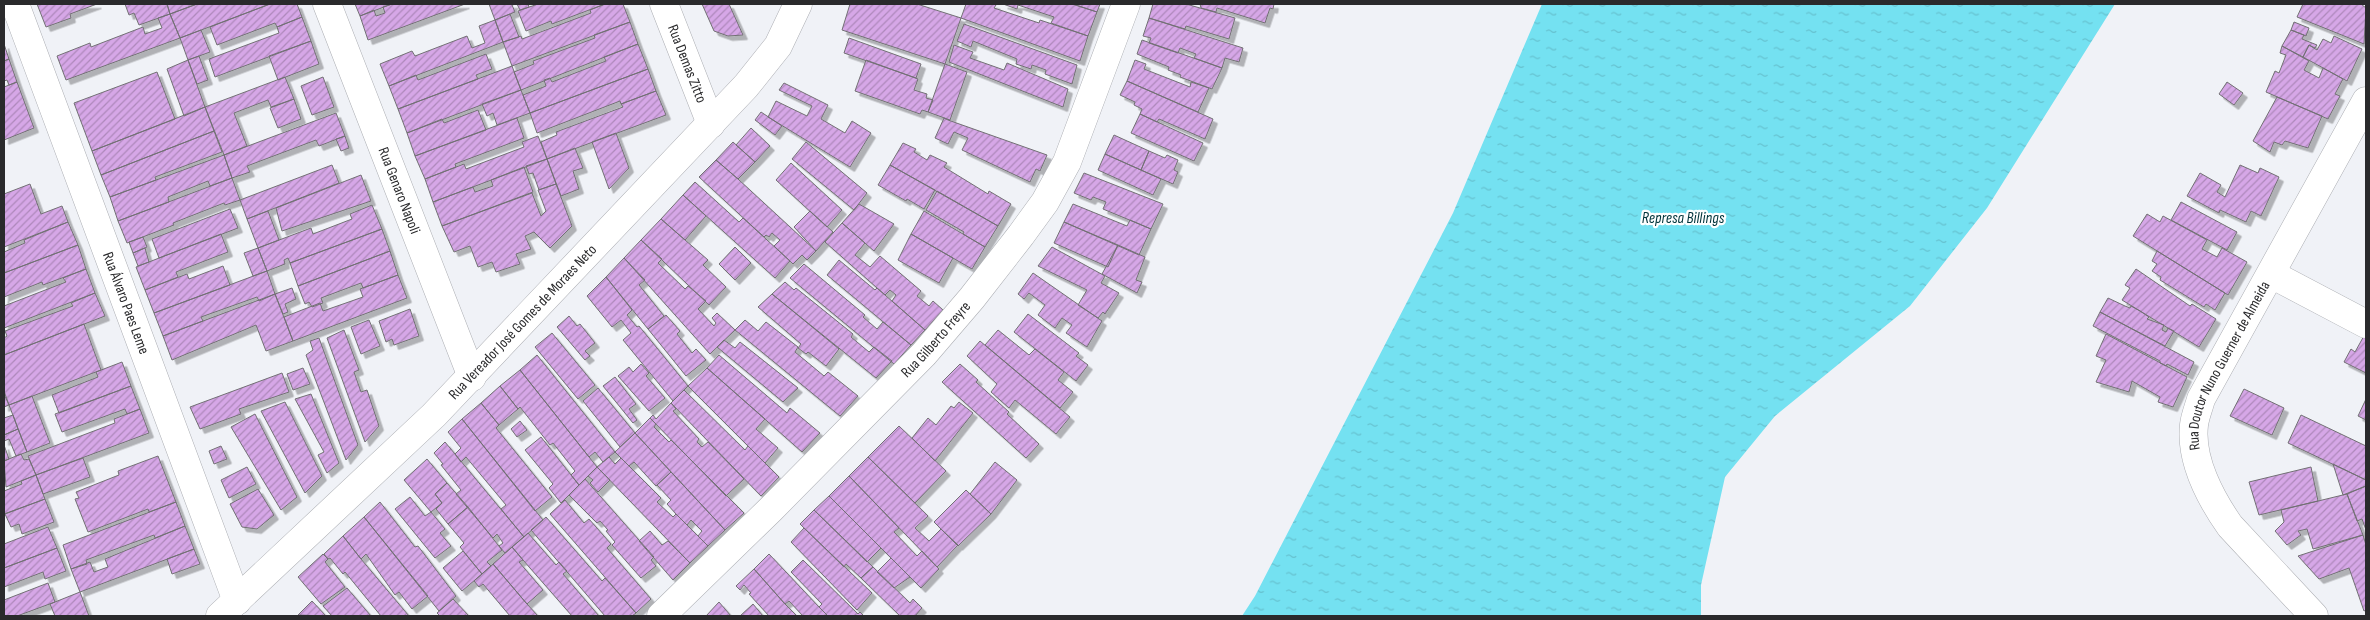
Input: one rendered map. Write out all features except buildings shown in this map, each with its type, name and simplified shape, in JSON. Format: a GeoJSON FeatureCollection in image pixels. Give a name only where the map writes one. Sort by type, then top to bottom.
{"type":"FeatureCollection","features":[{"type":"Feature","properties":{"kind":"street","name":"Rua Álvaro Paes Leme"},"geometry":{"type":"LineString","coordinates":[[15,4],[229,608]]}},
{"type":"Feature","properties":{"kind":"street","name":"Rua Genaro Napoli"},"geometry":{"type":"LineString","coordinates":[[328,4],[472,377]]}},
{"type":"Feature","properties":{"kind":"street","name":"Rua Demas Zitto"},"geometry":{"type":"LineString","coordinates":[[664,4],[710,124]]}},
{"type":"Feature","properties":{"kind":"street","name":"Rua Vereador José Gomes de Moraes Neto"},"geometry":{"type":"LineString","coordinates":[[229,608],[472,377],[746,86],[778,46],[798,4]]}},
{"type":"Feature","properties":{"kind":"street","name":"Rua Gilberto Freyre"},"geometry":{"type":"LineString","coordinates":[[661,616],[771,509],[924,354],[972,298],[1021,235],[1045,202],[1067,162],[1126,4]]}},
{"type":"Feature","properties":{"kind":"street","name":"Rua Doutor Nuno Guerner de Almeida"},"geometry":{"type":"LineString","coordinates":[[2314,616],[2230,526],[2219,510],[2203,476],[2194,443],[2194,426],[2201,399],[2366,101]]}},
{"type":"Feature","properties":{"kind":"street"},"geometry":{"type":"LineString","coordinates":[[2271,274],[2366,324]]}},
{"type":"Feature","properties":{"kind":"water","name":"Represa Billings"},"geometry":{"type":"Polygon","coordinates":[[[1542,4],[2115,4],[1987,208],[1910,306],[1775,416],[1725,477],[1701,585],[1701,616],[1242,616],[1255,596],[1453,213],[1542,4]]]}}]}
